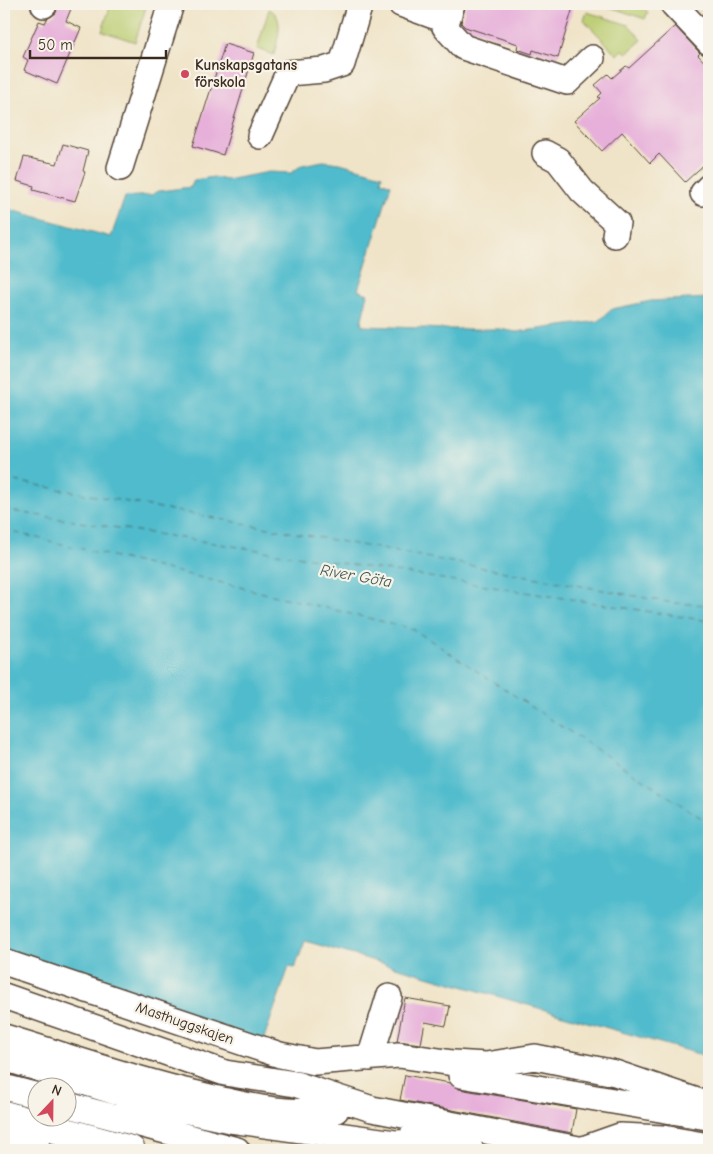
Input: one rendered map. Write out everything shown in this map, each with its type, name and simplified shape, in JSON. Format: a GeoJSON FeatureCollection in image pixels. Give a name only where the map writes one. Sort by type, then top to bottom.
{"type":"FeatureCollection","features":[{"type":"Feature","properties":{"kind":"highway"},"geometry":{"type":"LineString","coordinates":[[4,1115],[130,1150]]}},
{"type":"Feature","properties":{"kind":"highway"},"geometry":{"type":"LineString","coordinates":[[4,1141],[37,1150]]}},
{"type":"Feature","properties":{"kind":"street"},"geometry":{"type":"LineString","coordinates":[[120,168],[171,4]]}},
{"type":"Feature","properties":{"kind":"street"},"geometry":{"type":"LineString","coordinates":[[260,136],[288,73],[324,70],[342,64],[360,4]]}},
{"type":"Feature","properties":{"kind":"street"},"geometry":{"type":"LineString","coordinates":[[401,4],[439,13],[464,47],[567,82],[592,58]]}},
{"type":"Feature","properties":{"kind":"street"},"geometry":{"type":"LineString","coordinates":[[673,4],[709,42]]}},
{"type":"Feature","properties":{"kind":"street"},"geometry":{"type":"LineString","coordinates":[[545,153],[558,160],[582,191],[617,223],[615,235]]}},
{"type":"Feature","properties":{"kind":"street","name":"Masthuggskajen"},"geometry":{"type":"LineString","coordinates":[[4,962],[280,1056],[315,1062],[370,1058]]}},
{"type":"Feature","properties":{"kind":"street"},"geometry":{"type":"LineString","coordinates":[[4,996],[228,1103]]}},
{"type":"Feature","properties":{"kind":"street"},"geometry":{"type":"LineString","coordinates":[[370,1058],[389,997]]}},
{"type":"Feature","properties":{"kind":"street"},"geometry":{"type":"LineString","coordinates":[[4,1009],[228,1103],[354,1129],[391,1124]]}},
{"type":"Feature","properties":{"kind":"street"},"geometry":{"type":"LineString","coordinates":[[4,1025],[162,1076],[228,1103],[378,1150]]}},
{"type":"Feature","properties":{"kind":"street"},"geometry":{"type":"LineString","coordinates":[[4,1037],[159,1085],[394,1144],[443,1140]]}},
{"type":"Feature","properties":{"kind":"street"},"geometry":{"type":"LineString","coordinates":[[4,1048],[162,1096],[228,1103],[336,1110],[391,1124],[471,1150]]}},
{"type":"Feature","properties":{"kind":"street"},"geometry":{"type":"LineString","coordinates":[[370,1058],[399,1054],[453,1063],[486,1065],[535,1057],[614,1073],[709,1105]]}},
{"type":"Feature","properties":{"kind":"street"},"geometry":{"type":"LineString","coordinates":[[4,1058],[156,1104],[228,1103]]}},
{"type":"Feature","properties":{"kind":"street"},"geometry":{"type":"LineString","coordinates":[[370,1058],[709,1118]]}},
{"type":"Feature","properties":{"kind":"street"},"geometry":{"type":"LineString","coordinates":[[4,1066],[154,1110],[228,1103],[295,1084],[387,1112],[586,1150],[620,1136],[665,1139],[709,1146]]}},
{"type":"Feature","properties":{"kind":"street"},"geometry":{"type":"LineString","coordinates":[[4,1087],[28,1093]]}},
{"type":"Feature","properties":{"kind":"street"},"geometry":{"type":"LineString","coordinates":[[78,1108],[237,1150]]}},
{"type":"Feature","properties":{"kind":"street"},"geometry":{"type":"LineString","coordinates":[[665,1139],[709,1128]]}},
{"type":"Feature","properties":{"kind":"street"},"geometry":{"type":"LineString","coordinates":[[665,1139],[709,1137]]}},
{"type":"Feature","properties":{"kind":"green space"},"geometry":{"type":"Polygon","coordinates":[[[111,4],[147,4],[135,42],[102,31],[111,4]]]}},
{"type":"Feature","properties":{"kind":"green space"},"geometry":{"type":"Polygon","coordinates":[[[601,4],[640,4],[648,12],[645,19],[601,4]]]}},
{"type":"Feature","properties":{"kind":"green space"},"geometry":{"type":"Polygon","coordinates":[[[269,9],[277,17],[279,23],[274,55],[257,49],[269,9]]]}},
{"type":"Feature","properties":{"kind":"green space"},"geometry":{"type":"Polygon","coordinates":[[[587,12],[629,25],[642,40],[627,53],[623,50],[617,55],[584,20],[587,12]]]}},
{"type":"Feature","properties":{"kind":"water","name":"River Göta"},"geometry":{"type":"Polygon","coordinates":[[[323,161],[340,163],[382,175],[381,181],[391,185],[358,290],[368,294],[361,323],[363,326],[500,329],[516,332],[599,321],[612,309],[651,301],[709,298],[709,1057],[305,941],[295,968],[289,967],[263,1041],[4,950],[4,208],[111,237],[125,197],[151,195],[159,191],[191,187],[194,180],[214,177],[226,180],[269,172],[291,173],[302,165],[323,161]]]}},
{"type":"Feature","properties":{"kind":"building"},"geometry":{"type":"Polygon","coordinates":[[[58,4],[73,4],[66,21],[81,28],[57,84],[24,70],[28,60],[23,57],[39,21],[45,23],[47,19],[56,13],[58,4]]]}},
{"type":"Feature","properties":{"kind":"building"},"geometry":{"type":"Polygon","coordinates":[[[466,4],[574,4],[558,58],[533,50],[532,54],[517,49],[518,44],[465,27],[461,23],[466,4]]]}},
{"type":"Feature","properties":{"kind":"building"},"geometry":{"type":"Polygon","coordinates":[[[675,26],[700,53],[698,55],[709,67],[709,160],[685,182],[659,154],[650,163],[622,132],[602,151],[574,121],[600,98],[598,97],[602,93],[595,85],[608,74],[612,78],[626,66],[629,68],[675,26]]]}},
{"type":"Feature","properties":{"kind":"building"},"geometry":{"type":"Polygon","coordinates":[[[225,44],[254,53],[223,155],[193,146],[225,44]]]}},
{"type":"Feature","properties":{"kind":"building"},"geometry":{"type":"Polygon","coordinates":[[[63,144],[88,151],[83,171],[85,172],[75,201],[33,190],[34,186],[17,181],[24,157],[57,164],[63,144]]]}},
{"type":"Feature","properties":{"kind":"building"},"geometry":{"type":"Polygon","coordinates":[[[405,998],[450,1006],[446,1026],[425,1022],[421,1044],[397,1041],[405,998]]]}},
{"type":"Feature","properties":{"kind":"building"},"geometry":{"type":"Polygon","coordinates":[[[405,1075],[450,1083],[459,1089],[576,1109],[572,1133],[400,1100],[405,1075]]]}},
{"type":"Feature","properties":{"kind":"ferry route"},"geometry":{"type":"LineString","coordinates":[[4,479],[673,603],[709,605]]}},
{"type":"Feature","properties":{"kind":"ferry route"},"geometry":{"type":"LineString","coordinates":[[4,510],[709,621]]}},
{"type":"Feature","properties":{"kind":"ferry route"},"geometry":{"type":"LineString","coordinates":[[4,530],[413,629],[709,823]]}},
{"type":"Feature","properties":{"kind":"place","name":"Kunskapsgatans förskola"},"geometry":{"type":"Point","coordinates":[185,74]}}]}
